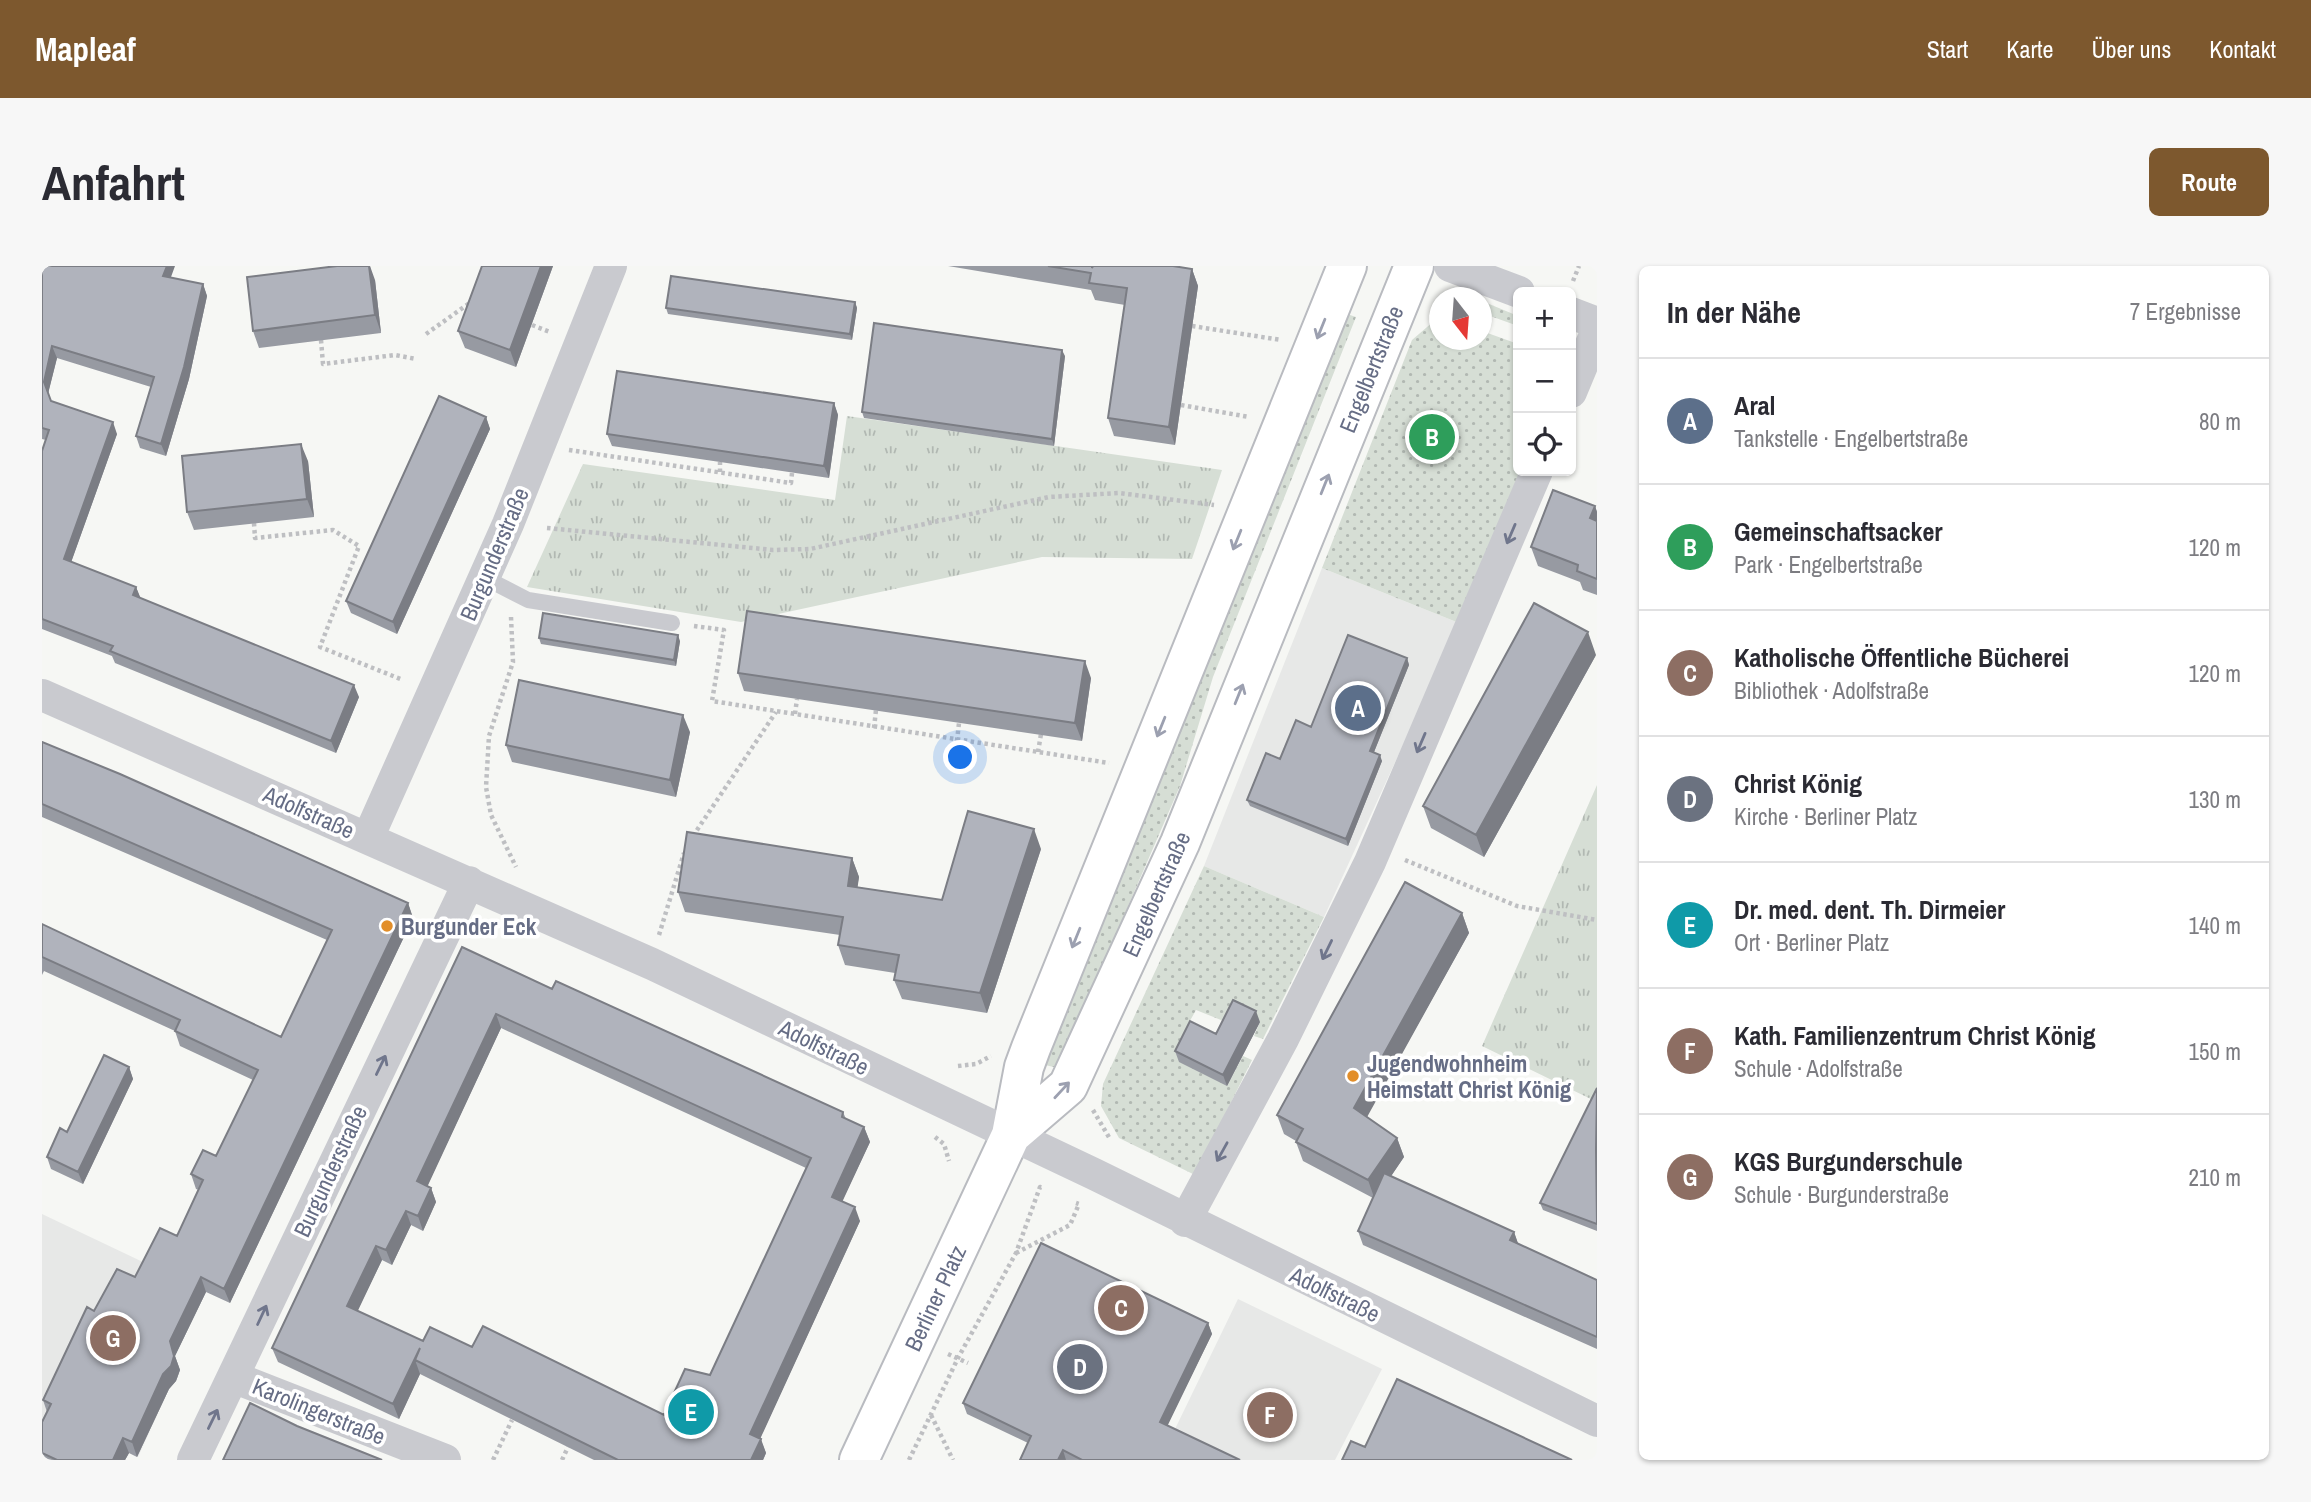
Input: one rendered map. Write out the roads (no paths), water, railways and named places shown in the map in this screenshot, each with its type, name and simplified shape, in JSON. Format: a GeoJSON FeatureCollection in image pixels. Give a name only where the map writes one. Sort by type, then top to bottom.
{"type":"FeatureCollection","features":[{"type":"Feature","properties":{"kind":"main road"},"geometry":{"type":"LineString","coordinates":[[1011,1135],[1024,1068],[1031,1048],[1347,266]]}},
{"type":"Feature","properties":{"kind":"main road","name":"Engelbertstraße"},"geometry":{"type":"LineString","coordinates":[[1011,1135],[1068,1086],[1085,1050],[1180,843],[1414,266]]}},
{"type":"Feature","properties":{"kind":"main road","name":"Berliner Platz"},"geometry":{"type":"LineString","coordinates":[[859,1460],[1011,1135]]}},
{"type":"Feature","properties":{"kind":"street","name":"Burgunderstraße"},"geometry":{"type":"LineString","coordinates":[[368,838],[496,585],[540,446],[611,266]]}},
{"type":"Feature","properties":{"kind":"street"},"geometry":{"type":"LineString","coordinates":[[1450,266],[1513,290]]}},
{"type":"Feature","properties":{"kind":"street"},"geometry":{"type":"LineString","coordinates":[[1576,315],[1597,323]]}},
{"type":"Feature","properties":{"kind":"street"},"geometry":{"type":"LineString","coordinates":[[1576,380],[1597,330]]}},
{"type":"Feature","properties":{"kind":"street"},"geometry":{"type":"LineString","coordinates":[[1185,1221],[1283,1039],[1376,848],[1535,476]]}},
{"type":"Feature","properties":{"kind":"street","name":"Adolfstraße"},"geometry":{"type":"LineString","coordinates":[[42,695],[652,964],[1011,1135],[1597,1421]]}},
{"type":"Feature","properties":{"kind":"street","name":"Burgunderstraße"},"geometry":{"type":"LineString","coordinates":[[193,1460],[469,882]]}},
{"type":"Feature","properties":{"kind":"street","name":"Karolingerstraße"},"geometry":{"type":"LineString","coordinates":[[233,1377],[445,1460]]}},
{"type":"Feature","properties":{"kind":"lane"},"geometry":{"type":"LineString","coordinates":[[496,585],[528,600],[672,623]]}},
{"type":"Feature","properties":{"kind":"place","name":"Gemeinschaftsacker"},"geometry":{"type":"Point","coordinates":[1432,437]}},
{"type":"Feature","properties":{"kind":"place","name":"Aral"},"geometry":{"type":"Point","coordinates":[1358,708]}},
{"type":"Feature","properties":{"kind":"place","name":"Burgunder Eck"},"geometry":{"type":"Point","coordinates":[387,926]}},
{"type":"Feature","properties":{"kind":"place","name":"Jugendwohnheim Heimstatt Christ König"},"geometry":{"type":"Point","coordinates":[1353,1076]}},
{"type":"Feature","properties":{"kind":"place","name":"Katholische Öffentliche Bücherei"},"geometry":{"type":"Point","coordinates":[1121,1308]}},
{"type":"Feature","properties":{"kind":"place","name":"KGS Burgunderschule"},"geometry":{"type":"Point","coordinates":[113,1338]}},
{"type":"Feature","properties":{"kind":"place","name":"Christ König"},"geometry":{"type":"Point","coordinates":[1080,1367]}},
{"type":"Feature","properties":{"kind":"place","name":"Dr. med. dent. Th. Dirmeier"},"geometry":{"type":"Point","coordinates":[691,1412]}},
{"type":"Feature","properties":{"kind":"place","name":"Kath. Familienzentrum Christ König"},"geometry":{"type":"Point","coordinates":[1270,1415]}}]}
